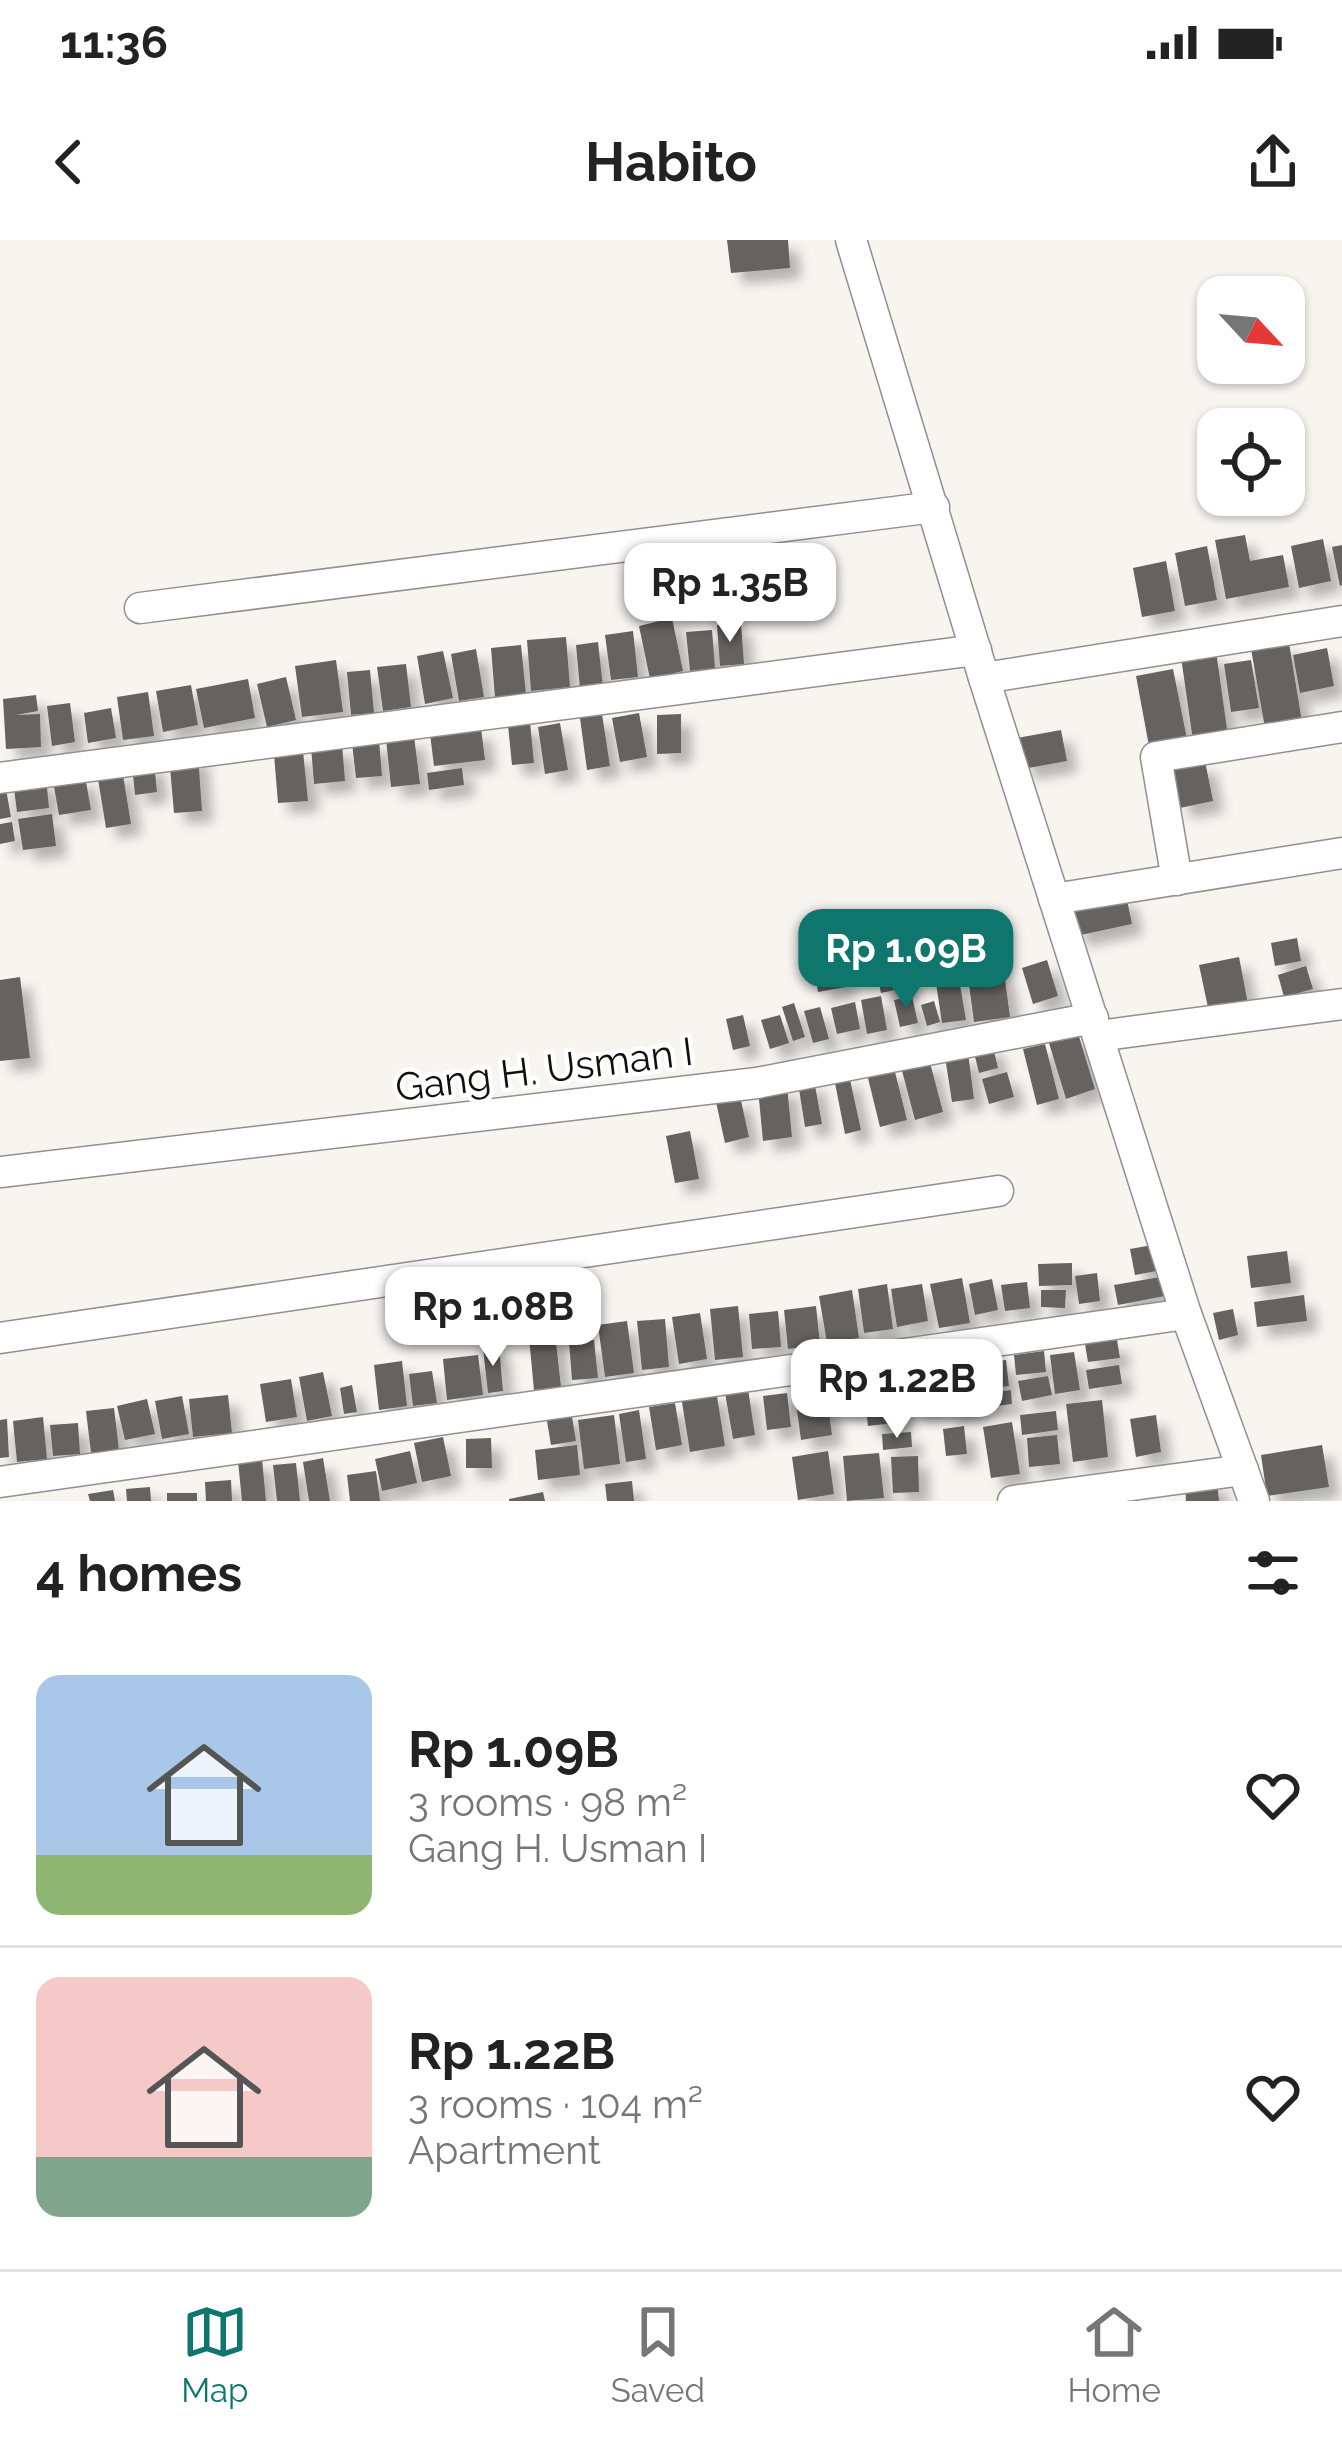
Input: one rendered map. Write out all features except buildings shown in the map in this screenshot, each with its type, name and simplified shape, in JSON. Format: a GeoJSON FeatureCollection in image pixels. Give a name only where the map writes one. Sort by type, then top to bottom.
{"type":"FeatureCollection","features":[{"type":"Feature","properties":{"kind":"street"},"geometry":{"type":"LineString","coordinates":[[850,240],[1186,1314],[1254,1501]]}},
{"type":"Feature","properties":{"kind":"street"},"geometry":{"type":"LineString","coordinates":[[140,608],[934,507]]}},
{"type":"Feature","properties":{"kind":"street"},"geometry":{"type":"LineString","coordinates":[[0,778],[1342,621]]}},
{"type":"Feature","properties":{"kind":"street"},"geometry":{"type":"LineString","coordinates":[[1177,880],[1156,757],[1342,727]]}},
{"type":"Feature","properties":{"kind":"street"},"geometry":{"type":"LineString","coordinates":[[1054,899],[1342,853]]}},
{"type":"Feature","properties":{"kind":"street","name":"Gang H. Usman I"},"geometry":{"type":"LineString","coordinates":[[0,1172],[758,1083],[1095,1027],[1342,1004]]}},
{"type":"Feature","properties":{"kind":"street"},"geometry":{"type":"LineString","coordinates":[[0,1338],[998,1191]]}},
{"type":"Feature","properties":{"kind":"street"},"geometry":{"type":"LineString","coordinates":[[0,1483],[1186,1314]]}},
{"type":"Feature","properties":{"kind":"street"},"geometry":{"type":"LineString","coordinates":[[1013,1501],[1244,1470]]}}]}
